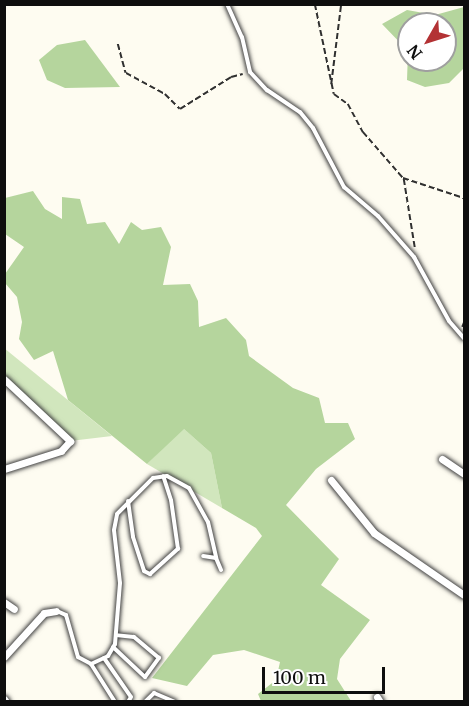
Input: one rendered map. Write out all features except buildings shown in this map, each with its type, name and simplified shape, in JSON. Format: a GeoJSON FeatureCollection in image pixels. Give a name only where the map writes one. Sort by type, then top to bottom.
{"type":"FeatureCollection","features":[{"type":"Feature","properties":{"kind":"street"},"geometry":{"type":"LineString","coordinates":[[4,379],[70,441],[61,451],[28,464],[4,468]]}},
{"type":"Feature","properties":{"kind":"street"},"geometry":{"type":"LineString","coordinates":[[442,459],[465,474]]}},
{"type":"Feature","properties":{"kind":"street"},"geometry":{"type":"LineString","coordinates":[[331,480],[374,533],[465,595]]}},
{"type":"Feature","properties":{"kind":"street"},"geometry":{"type":"LineString","coordinates":[[4,602],[14,609]]}},
{"type":"Feature","properties":{"kind":"street"},"geometry":{"type":"LineString","coordinates":[[4,657],[44,613],[56,611]]}},
{"type":"Feature","properties":{"kind":"lane"},"geometry":{"type":"LineString","coordinates":[[227,4],[242,37],[250,72],[267,90],[300,112],[313,128],[344,187],[412,254],[449,321],[465,338]]}},
{"type":"Feature","properties":{"kind":"lane"},"geometry":{"type":"LineString","coordinates":[[127,500],[133,537],[144,571],[150,574],[178,549],[171,500],[163,476]]}},
{"type":"Feature","properties":{"kind":"lane"},"geometry":{"type":"LineString","coordinates":[[91,664],[104,658],[113,647],[116,635],[120,583],[114,530],[117,514],[127,500],[153,477],[163,476],[189,488],[208,522],[221,570]]}},
{"type":"Feature","properties":{"kind":"lane"},"geometry":{"type":"LineString","coordinates":[[203,556],[216,558]]}},
{"type":"Feature","properties":{"kind":"lane"},"geometry":{"type":"LineString","coordinates":[[56,611],[66,615],[78,657],[91,664],[115,702]]}},
{"type":"Feature","properties":{"kind":"lane"},"geometry":{"type":"LineString","coordinates":[[113,647],[145,677],[159,658],[134,637],[116,635]]}},
{"type":"Feature","properties":{"kind":"lane"},"geometry":{"type":"LineString","coordinates":[[104,658],[131,697],[128,702]]}},
{"type":"Feature","properties":{"kind":"lane"},"geometry":{"type":"LineString","coordinates":[[145,702],[154,693],[175,702]]}},
{"type":"Feature","properties":{"kind":"path"},"geometry":{"type":"LineString","coordinates":[[315,4],[331,85],[363,132],[404,178],[465,198]]}},
{"type":"Feature","properties":{"kind":"path"},"geometry":{"type":"LineString","coordinates":[[331,85],[341,4]]}},
{"type":"Feature","properties":{"kind":"path"},"geometry":{"type":"LineString","coordinates":[[118,44],[126,73],[165,94],[180,109],[231,76],[250,72]]}},
{"type":"Feature","properties":{"kind":"path"},"geometry":{"type":"LineString","coordinates":[[404,178],[415,247],[412,254]]}},
{"type":"Feature","properties":{"kind":"green space"},"geometry":{"type":"Polygon","coordinates":[[[464,7],[464,68],[449,83],[425,87],[407,80],[407,72],[457,72],[457,12],[446,12],[464,7]]]}},
{"type":"Feature","properties":{"kind":"green space"},"geometry":{"type":"Polygon","coordinates":[[[397,16],[397,40],[382,24],[397,16]]]}},
{"type":"Feature","properties":{"kind":"green space"},"geometry":{"type":"Polygon","coordinates":[[[85,40],[120,87],[65,88],[47,80],[39,60],[57,45],[85,40]]]}},
{"type":"Feature","properties":{"kind":"green space"},"geometry":{"type":"Polygon","coordinates":[[[33,191],[45,209],[62,219],[62,197],[80,199],[87,224],[105,222],[119,244],[131,222],[142,230],[161,227],[171,247],[163,285],[190,284],[198,301],[199,327],[226,318],[246,340],[249,356],[293,388],[319,398],[325,423],[348,423],[355,439],[316,469],[286,505],[339,559],[321,585],[370,620],[340,659],[337,679],[351,701],[261,701],[258,694],[276,680],[280,662],[244,650],[213,655],[187,686],[152,678],[262,536],[256,528],[222,508],[211,453],[184,429],[147,464],[68,400],[53,351],[34,360],[19,339],[22,322],[17,297],[5,283],[5,274],[24,247],[5,234],[5,198],[33,191]]]}},
{"type":"Feature","properties":{"kind":"green space"},"geometry":{"type":"Polygon","coordinates":[[[4,348],[112,436],[70,441],[5,379],[4,348]]]}},
{"type":"Feature","properties":{"kind":"green space"},"geometry":{"type":"Polygon","coordinates":[[[183,428],[211,453],[222,508],[147,464],[183,428]]]}}]}
